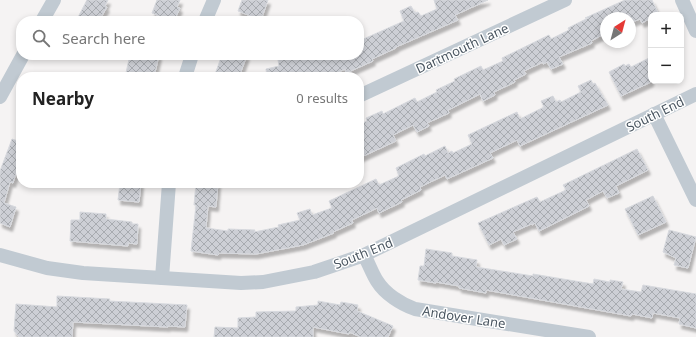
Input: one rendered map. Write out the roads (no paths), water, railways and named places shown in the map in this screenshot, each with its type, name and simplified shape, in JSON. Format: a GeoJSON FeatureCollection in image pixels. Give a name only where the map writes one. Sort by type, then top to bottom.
{"type":"FeatureCollection","features":[{"type":"Feature","properties":{"kind":"street"},"geometry":{"type":"LineString","coordinates":[[45,16],[54,0]]}},
{"type":"Feature","properties":{"kind":"street"},"geometry":{"type":"LineString","coordinates":[[207,16],[214,0]]}},
{"type":"Feature","properties":{"kind":"street","name":"Dartmouth Lane"},"geometry":{"type":"LineString","coordinates":[[364,94],[565,0]]}},
{"type":"Feature","properties":{"kind":"street"},"geometry":{"type":"LineString","coordinates":[[682,0],[696,31]]}},
{"type":"Feature","properties":{"kind":"street"},"geometry":{"type":"LineString","coordinates":[[0,97],[20,60]]}},
{"type":"Feature","properties":{"kind":"street"},"geometry":{"type":"LineString","coordinates":[[187,72],[190,60]]}},
{"type":"Feature","properties":{"kind":"street","name":"South End"},"geometry":{"type":"LineString","coordinates":[[0,255],[47,268],[83,273],[241,284],[263,282],[314,272],[364,255],[696,94]]}},
{"type":"Feature","properties":{"kind":"street"},"geometry":{"type":"LineString","coordinates":[[654,114],[696,200]]}},
{"type":"Feature","properties":{"kind":"street"},"geometry":{"type":"LineString","coordinates":[[162,278],[169,188]]}},
{"type":"Feature","properties":{"kind":"street","name":"Andover Lane"},"geometry":{"type":"LineString","coordinates":[[364,255],[377,282],[388,293],[404,305],[415,309],[589,337]]}}]}
